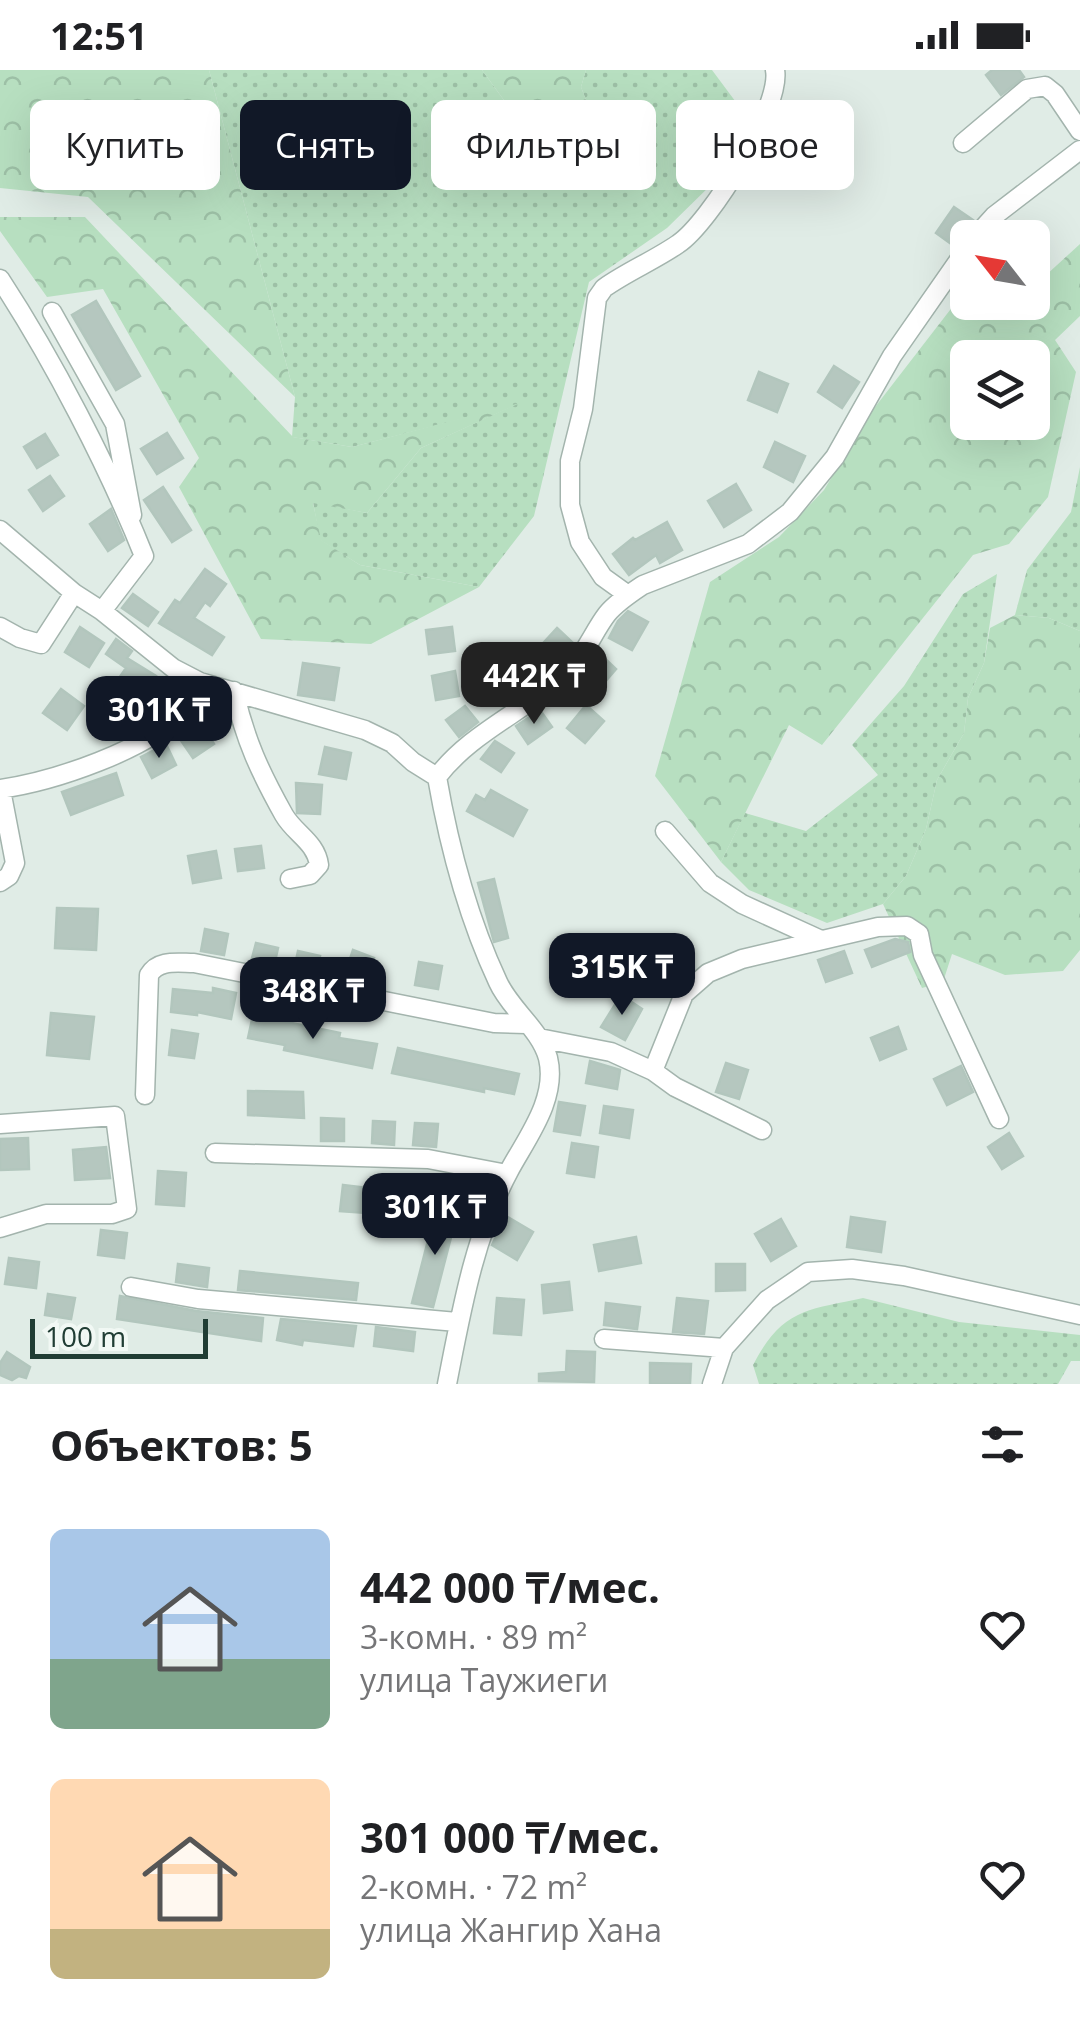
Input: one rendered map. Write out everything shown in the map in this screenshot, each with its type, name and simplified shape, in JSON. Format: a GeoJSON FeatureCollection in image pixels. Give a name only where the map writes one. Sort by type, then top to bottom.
{"type":"FeatureCollection","features":[{"type":"Feature","properties":{"kind":"street"},"geometry":{"type":"LineString","coordinates":[[628,595],[603,577],[580,542],[570,505],[570,461],[583,409],[596,298],[614,280],[680,243],[699,226],[722,196],[756,132],[775,92],[775,70]]}},
{"type":"Feature","properties":{"kind":"street"},"geometry":{"type":"LineString","coordinates":[[963,143],[1027,90],[1044,86],[1055,94],[1080,131]]}},
{"type":"Feature","properties":{"kind":"street"},"geometry":{"type":"LineString","coordinates":[[990,220],[1080,150]]}},
{"type":"Feature","properties":{"kind":"street"},"geometry":{"type":"LineString","coordinates":[[437,777],[451,758],[486,729],[570,669],[590,646],[607,614],[628,595],[656,579],[748,544],[790,512],[835,457],[902,342],[950,273]]}},
{"type":"Feature","properties":{"kind":"street"},"geometry":{"type":"LineString","coordinates":[[0,278],[134,530],[144,556],[102,611]]}},
{"type":"Feature","properties":{"kind":"street"},"geometry":{"type":"LineString","coordinates":[[52,312],[105,400],[115,424],[134,530]]}},
{"type":"Feature","properties":{"kind":"street"},"geometry":{"type":"LineString","coordinates":[[0,530],[74,594],[102,611],[173,668],[200,682],[365,730],[392,743],[437,777],[468,904],[499,986],[548,1059],[546,1096],[539,1116],[489,1214],[458,1322],[447,1384]]}},
{"type":"Feature","properties":{"kind":"street"},"geometry":{"type":"LineString","coordinates":[[0,627],[42,644],[74,594]]}},
{"type":"Feature","properties":{"kind":"street"},"geometry":{"type":"LineString","coordinates":[[0,882],[10,876],[15,863],[1,789],[68,772],[133,746],[185,709],[200,682]]}},
{"type":"Feature","properties":{"kind":"street"},"geometry":{"type":"LineString","coordinates":[[234,692],[245,738],[287,821],[318,851],[319,865],[310,875],[290,879]]}},
{"type":"Feature","properties":{"kind":"street"},"geometry":{"type":"LineString","coordinates":[[664,831],[710,882],[742,904],[821,940]]}},
{"type":"Feature","properties":{"kind":"street"},"geometry":{"type":"LineString","coordinates":[[653,1071],[684,994],[708,974],[742,959],[878,927],[907,926],[919,934],[923,955],[999,1119]]}},
{"type":"Feature","properties":{"kind":"street"},"geometry":{"type":"LineString","coordinates":[[145,1095],[149,975],[162,964],[194,964],[532,1031],[610,1052],[762,1130]]}},
{"type":"Feature","properties":{"kind":"street"},"geometry":{"type":"LineString","coordinates":[[0,1124],[115,1116],[127,1209],[112,1214],[46,1214],[0,1228]]}},
{"type":"Feature","properties":{"kind":"street"},"geometry":{"type":"LineString","coordinates":[[216,1153],[428,1159],[507,1174]]}},
{"type":"Feature","properties":{"kind":"street"},"geometry":{"type":"LineString","coordinates":[[712,1384],[724,1348],[767,1300],[808,1272],[852,1269],[904,1276],[1080,1316]]}},
{"type":"Feature","properties":{"kind":"street"},"geometry":{"type":"LineString","coordinates":[[130,1287],[198,1298],[458,1322]]}},
{"type":"Feature","properties":{"kind":"street"},"geometry":{"type":"LineString","coordinates":[[604,1339],[724,1348]]}},
{"type":"Feature","properties":{"kind":"green space"},"geometry":{"type":"Polygon","coordinates":[[[0,70],[209,70],[217,100],[30,100],[30,190],[220,190],[220,112],[295,397],[88,197],[0,188],[0,70]]]}},
{"type":"Feature","properties":{"kind":"green space"},"geometry":{"type":"Polygon","coordinates":[[[209,70],[482,70],[504,100],[431,100],[431,190],[656,190],[656,100],[586,100],[581,87],[586,70],[712,70],[734,100],[676,100],[676,190],[706,190],[667,228],[589,282],[534,516],[479,587],[360,565],[320,540],[313,502],[367,513],[421,448],[512,406],[352,447],[292,437],[295,397],[241,190],[411,190],[411,100],[240,100],[240,188],[220,100],[209,70]]]}},
{"type":"Feature","properties":{"kind":"green space"},"geometry":{"type":"Polygon","coordinates":[[[482,70],[586,70],[581,87],[586,100],[504,100],[482,70]]]}},
{"type":"Feature","properties":{"kind":"green space"},"geometry":{"type":"Polygon","coordinates":[[[0,217],[85,217],[293,437],[352,447],[520,403],[421,448],[367,513],[313,503],[321,540],[360,565],[479,587],[371,644],[261,639],[179,487],[199,458],[103,289],[47,297],[0,231],[0,217]]]}},
{"type":"Feature","properties":{"kind":"green space"},"geometry":{"type":"Polygon","coordinates":[[[1080,244],[1080,316],[1055,340],[1076,372],[1048,497],[1009,544],[973,555],[822,745],[789,725],[721,862],[655,776],[710,582],[779,537],[824,490],[872,411],[950,310],[950,320],[1050,320],[1050,271],[1080,244]]]}},
{"type":"Feature","properties":{"kind":"green space"},"geometry":{"type":"Polygon","coordinates":[[[1080,467],[1080,631],[1049,618],[1015,615],[1027,570],[1071,512],[1080,467]]]}},
{"type":"Feature","properties":{"kind":"green space"},"geometry":{"type":"Polygon","coordinates":[[[997,574],[984,663],[968,698],[964,733],[937,780],[926,829],[906,876],[883,904],[827,923],[749,890],[721,862],[745,813],[806,831],[878,775],[852,745],[904,686],[963,594],[997,574]]]}},
{"type":"Feature","properties":{"kind":"green space"},"geometry":{"type":"Polygon","coordinates":[[[1015,615],[1049,618],[1080,631],[1080,950],[1063,971],[1005,975],[952,954],[943,982],[922,988],[883,904],[906,876],[926,829],[937,780],[964,733],[968,698],[984,663],[990,628],[1015,615]]]}},
{"type":"Feature","properties":{"kind":"green space"},"geometry":{"type":"Polygon","coordinates":[[[863,1298],[959,1322],[1080,1335],[1080,1361],[1071,1361],[1058,1384],[759,1384],[753,1365],[786,1322],[811,1310],[863,1298]]]}},
{"type":"Feature","properties":{"kind":"building"},"geometry":{"type":"Polygon","coordinates":[[[992,70],[1019,70],[1024,77],[1001,95],[986,75],[992,70]]]}},
{"type":"Feature","properties":{"kind":"building"},"geometry":{"type":"Polygon","coordinates":[[[954,207],[973,220],[950,220],[950,243],[936,233],[954,207]]]}},
{"type":"Feature","properties":{"kind":"building"},"geometry":{"type":"Polygon","coordinates":[[[96,301],[140,376],[116,390],[72,315],[96,301]]]}},
{"type":"Feature","properties":{"kind":"building"},"geometry":{"type":"Polygon","coordinates":[[[834,366],[859,382],[842,408],[818,392],[834,366]]]}},
{"type":"Feature","properties":{"kind":"building"},"geometry":{"type":"Polygon","coordinates":[[[759,372],[788,384],[777,412],[748,400],[759,372]]]}},
{"type":"Feature","properties":{"kind":"building"},"geometry":{"type":"Polygon","coordinates":[[[167,433],[183,458],[157,474],[141,449],[167,433]]]}},
{"type":"Feature","properties":{"kind":"building"},"geometry":{"type":"Polygon","coordinates":[[[45,434],[58,455],[37,468],[24,447],[45,434]]]}},
{"type":"Feature","properties":{"kind":"building"},"geometry":{"type":"Polygon","coordinates":[[[775,442],[805,456],[793,482],[764,467],[775,442]]]}},
{"type":"Feature","properties":{"kind":"building"},"geometry":{"type":"Polygon","coordinates":[[[50,476],[64,496],[43,511],[29,490],[50,476]]]}},
{"type":"Feature","properties":{"kind":"building"},"geometry":{"type":"Polygon","coordinates":[[[736,484],[751,510],[724,527],[708,501],[736,484]]]}},
{"type":"Feature","properties":{"kind":"building"},"geometry":{"type":"Polygon","coordinates":[[[163,487],[191,530],[172,542],[144,500],[163,487]]]}},
{"type":"Feature","properties":{"kind":"building"},"geometry":{"type":"Polygon","coordinates":[[[111,509],[124,540],[108,551],[90,524],[111,509]]]}},
{"type":"Feature","properties":{"kind":"building"},"geometry":{"type":"Polygon","coordinates":[[[667,522],[682,550],[660,563],[656,555],[629,575],[613,554],[633,538],[667,522]]]}},
{"type":"Feature","properties":{"kind":"building"},"geometry":{"type":"Polygon","coordinates":[[[205,569],[226,584],[210,606],[205,602],[194,618],[224,637],[212,655],[159,623],[175,600],[180,603],[205,569]]]}},
{"type":"Feature","properties":{"kind":"building"},"geometry":{"type":"Polygon","coordinates":[[[133,594],[158,612],[148,626],[122,608],[133,594]]]}},
{"type":"Feature","properties":{"kind":"building"},"geometry":{"type":"Polygon","coordinates":[[[628,611],[648,622],[632,650],[609,638],[628,611]]]}},
{"type":"Feature","properties":{"kind":"building"},"geometry":{"type":"Polygon","coordinates":[[[80,627],[104,643],[89,667],[65,652],[80,627]]]}},
{"type":"Feature","properties":{"kind":"building"},"geometry":{"type":"Polygon","coordinates":[[[452,627],[455,651],[429,654],[426,630],[452,627]]]}},
{"type":"Feature","properties":{"kind":"building"},"geometry":{"type":"Polygon","coordinates":[[[557,628],[572,642],[551,664],[536,651],[557,628]]]}},
{"type":"Feature","properties":{"kind":"building"},"geometry":{"type":"Polygon","coordinates":[[[116,639],[132,651],[127,658],[156,676],[139,704],[113,687],[126,668],[106,654],[116,639]]]}},
{"type":"Feature","properties":{"kind":"building"},"geometry":{"type":"Polygon","coordinates":[[[598,652],[616,669],[598,690],[581,675],[598,652]]]}},
{"type":"Feature","properties":{"kind":"building"},"geometry":{"type":"Polygon","coordinates":[[[523,658],[534,675],[512,690],[501,673],[523,658]]]}},
{"type":"Feature","properties":{"kind":"building"},"geometry":{"type":"Polygon","coordinates":[[[303,663],[339,668],[334,700],[298,695],[303,663]]]}},
{"type":"Feature","properties":{"kind":"building"},"geometry":{"type":"Polygon","coordinates":[[[455,671],[459,696],[436,700],[432,676],[455,671]]]}},
{"type":"Feature","properties":{"kind":"building"},"geometry":{"type":"Polygon","coordinates":[[[61,689],[84,706],[67,730],[43,713],[61,689]]]}},
{"type":"Feature","properties":{"kind":"building"},"geometry":{"type":"Polygon","coordinates":[[[586,705],[604,721],[585,743],[567,728],[586,705]]]}},
{"type":"Feature","properties":{"kind":"building"},"geometry":{"type":"Polygon","coordinates":[[[465,706],[478,722],[459,737],[446,720],[465,706]]]}},
{"type":"Feature","properties":{"kind":"building"},"geometry":{"type":"Polygon","coordinates":[[[540,710],[552,727],[528,744],[516,726],[540,710]]]}},
{"type":"Feature","properties":{"kind":"building"},"geometry":{"type":"Polygon","coordinates":[[[201,724],[214,744],[193,758],[180,739],[201,724]]]}},
{"type":"Feature","properties":{"kind":"building"},"geometry":{"type":"Polygon","coordinates":[[[495,741],[514,753],[501,772],[481,759],[495,741]]]}},
{"type":"Feature","properties":{"kind":"building"},"geometry":{"type":"Polygon","coordinates":[[[166,744],[176,765],[152,778],[141,757],[166,744]]]}},
{"type":"Feature","properties":{"kind":"building"},"geometry":{"type":"Polygon","coordinates":[[[325,747],[351,753],[346,779],[319,774],[325,747]]]}},
{"type":"Feature","properties":{"kind":"building"},"geometry":{"type":"Polygon","coordinates":[[[116,773],[123,795],[71,815],[62,792],[116,773]]]}},
{"type":"Feature","properties":{"kind":"building"},"geometry":{"type":"Polygon","coordinates":[[[296,783],[322,785],[320,814],[297,813],[296,783]]]}},
{"type":"Feature","properties":{"kind":"building"},"geometry":{"type":"Polygon","coordinates":[[[491,790],[527,810],[513,836],[467,811],[476,795],[485,800],[491,790]]]}},
{"type":"Feature","properties":{"kind":"building"},"geometry":{"type":"Polygon","coordinates":[[[261,846],[264,868],[238,871],[235,849],[261,846]]]}},
{"type":"Feature","properties":{"kind":"building"},"geometry":{"type":"Polygon","coordinates":[[[216,851],[221,878],[193,883],[188,856],[216,851]]]}},
{"type":"Feature","properties":{"kind":"building"},"geometry":{"type":"Polygon","coordinates":[[[494,879],[508,938],[494,942],[478,883],[494,879]]]}},
{"type":"Feature","properties":{"kind":"building"},"geometry":{"type":"Polygon","coordinates":[[[57,908],[98,909],[96,950],[55,948],[57,908]]]}},
{"type":"Feature","properties":{"kind":"building"},"geometry":{"type":"Polygon","coordinates":[[[205,929],[228,934],[224,955],[201,951],[205,929]]]}},
{"type":"Feature","properties":{"kind":"building"},"geometry":{"type":"Polygon","coordinates":[[[895,939],[908,942],[910,952],[872,967],[865,950],[895,939]]]}},
{"type":"Feature","properties":{"kind":"building"},"geometry":{"type":"Polygon","coordinates":[[[256,943],[278,948],[274,966],[251,962],[256,943]]]}},
{"type":"Feature","properties":{"kind":"building"},"geometry":{"type":"Polygon","coordinates":[[[353,950],[374,958],[365,984],[344,977],[353,950]]]}},
{"type":"Feature","properties":{"kind":"building"},"geometry":{"type":"Polygon","coordinates":[[[298,951],[320,956],[316,975],[294,970],[298,951]]]}},
{"type":"Feature","properties":{"kind":"building"},"geometry":{"type":"Polygon","coordinates":[[[844,951],[852,973],[826,982],[818,960],[844,951]]]}},
{"type":"Feature","properties":{"kind":"building"},"geometry":{"type":"Polygon","coordinates":[[[419,962],[442,966],[438,989],[415,985],[419,962]]]}},
{"type":"Feature","properties":{"kind":"building"},"geometry":{"type":"Polygon","coordinates":[[[213,988],[236,993],[231,1019],[197,1012],[171,1012],[173,989],[213,993],[213,988]]]}},
{"type":"Feature","properties":{"kind":"building"},"geometry":{"type":"Polygon","coordinates":[[[621,995],[642,1009],[625,1040],[601,1027],[621,995]]]}},
{"type":"Feature","properties":{"kind":"building"},"geometry":{"type":"Polygon","coordinates":[[[51,1013],[94,1017],[89,1059],[47,1055],[51,1013]]]}},
{"type":"Feature","properties":{"kind":"building"},"geometry":{"type":"Polygon","coordinates":[[[253,1015],[377,1044],[372,1068],[284,1050],[285,1045],[248,1038],[253,1015]]]}},
{"type":"Feature","properties":{"kind":"building"},"geometry":{"type":"Polygon","coordinates":[[[898,1027],[906,1049],[880,1060],[871,1038],[898,1027]]]}},
{"type":"Feature","properties":{"kind":"building"},"geometry":{"type":"Polygon","coordinates":[[[172,1030],[198,1034],[194,1058],[169,1055],[172,1030]]]}},
{"type":"Feature","properties":{"kind":"building"},"geometry":{"type":"Polygon","coordinates":[[[398,1048],[519,1074],[514,1094],[484,1088],[484,1092],[392,1073],[398,1048]]]}},
{"type":"Feature","properties":{"kind":"building"},"geometry":{"type":"Polygon","coordinates":[[[590,1061],[620,1070],[617,1089],[586,1083],[590,1061]]]}},
{"type":"Feature","properties":{"kind":"building"},"geometry":{"type":"Polygon","coordinates":[[[726,1063],[748,1070],[739,1099],[716,1092],[726,1063]]]}},
{"type":"Feature","properties":{"kind":"building"},"geometry":{"type":"Polygon","coordinates":[[[961,1066],[973,1092],[947,1105],[934,1079],[961,1066]]]}},
{"type":"Feature","properties":{"kind":"building"},"geometry":{"type":"Polygon","coordinates":[[[248,1091],[303,1092],[304,1118],[248,1115],[248,1091]]]}},
{"type":"Feature","properties":{"kind":"building"},"geometry":{"type":"Polygon","coordinates":[[[559,1102],[585,1106],[580,1135],[554,1131],[559,1102]]]}},
{"type":"Feature","properties":{"kind":"building"},"geometry":{"type":"Polygon","coordinates":[[[604,1106],[633,1110],[629,1138],[600,1133],[604,1106]]]}},
{"type":"Feature","properties":{"kind":"building"},"geometry":{"type":"Polygon","coordinates":[[[321,1118],[344,1119],[344,1141],[321,1141],[321,1118]]]}},
{"type":"Feature","properties":{"kind":"building"},"geometry":{"type":"Polygon","coordinates":[[[373,1121],[395,1122],[394,1145],[372,1143],[373,1121]]]}},
{"type":"Feature","properties":{"kind":"building"},"geometry":{"type":"Polygon","coordinates":[[[415,1123],[438,1124],[436,1147],[413,1145],[415,1123]]]}},
{"type":"Feature","properties":{"kind":"building"},"geometry":{"type":"Polygon","coordinates":[[[1009,1133],[1023,1156],[1002,1169],[988,1147],[1009,1133]]]}},
{"type":"Feature","properties":{"kind":"building"},"geometry":{"type":"Polygon","coordinates":[[[28,1138],[29,1169],[0,1170],[0,1139],[28,1138]]]}},
{"type":"Feature","properties":{"kind":"building"},"geometry":{"type":"Polygon","coordinates":[[[572,1143],[598,1147],[594,1177],[567,1173],[572,1143]]]}},
{"type":"Feature","properties":{"kind":"building"},"geometry":{"type":"Polygon","coordinates":[[[106,1147],[110,1178],[75,1180],[73,1150],[106,1147]]]}},
{"type":"Feature","properties":{"kind":"building"},"geometry":{"type":"Polygon","coordinates":[[[158,1171],[186,1173],[184,1206],[156,1204],[158,1171]]]}},
{"type":"Feature","properties":{"kind":"building"},"geometry":{"type":"Polygon","coordinates":[[[343,1185],[369,1188],[366,1213],[340,1211],[343,1185]]]}},
{"type":"Feature","properties":{"kind":"building"},"geometry":{"type":"Polygon","coordinates":[[[436,1209],[457,1214],[433,1307],[412,1303],[436,1209]]]}},
{"type":"Feature","properties":{"kind":"building"},"geometry":{"type":"Polygon","coordinates":[[[506,1216],[533,1232],[517,1260],[492,1245],[506,1216]]]}},
{"type":"Feature","properties":{"kind":"building"},"geometry":{"type":"Polygon","coordinates":[[[851,1217],[885,1222],[881,1252],[847,1247],[851,1217]]]}},
{"type":"Feature","properties":{"kind":"building"},"geometry":{"type":"Polygon","coordinates":[[[781,1219],[796,1246],[771,1261],[755,1234],[781,1219]]]}},
{"type":"Feature","properties":{"kind":"building"},"geometry":{"type":"Polygon","coordinates":[[[101,1230],[127,1233],[124,1258],[98,1255],[101,1230]]]}},
{"type":"Feature","properties":{"kind":"building"},"geometry":{"type":"Polygon","coordinates":[[[636,1237],[641,1263],[599,1271],[594,1245],[636,1237]]]}},
{"type":"Feature","properties":{"kind":"building"},"geometry":{"type":"Polygon","coordinates":[[[9,1258],[39,1262],[36,1288],[5,1284],[9,1258]]]}},
{"type":"Feature","properties":{"kind":"building"},"geometry":{"type":"Polygon","coordinates":[[[178,1264],[209,1268],[207,1287],[176,1282],[178,1264]]]}},
{"type":"Feature","properties":{"kind":"building"},"geometry":{"type":"Polygon","coordinates":[[[716,1264],[745,1264],[745,1290],[716,1291],[716,1264]]]}},
{"type":"Feature","properties":{"kind":"building"},"geometry":{"type":"Polygon","coordinates":[[[240,1271],[358,1283],[356,1300],[238,1290],[240,1271]]]}},
{"type":"Feature","properties":{"kind":"building"},"geometry":{"type":"Polygon","coordinates":[[[569,1282],[572,1310],[544,1313],[542,1285],[569,1282]]]}},
{"type":"Feature","properties":{"kind":"building"},"geometry":{"type":"Polygon","coordinates":[[[48,1294],[75,1298],[71,1319],[45,1315],[48,1294]]]}},
{"type":"Feature","properties":{"kind":"building"},"geometry":{"type":"Polygon","coordinates":[[[120,1296],[196,1311],[263,1318],[261,1341],[117,1319],[120,1296]]]}},
{"type":"Feature","properties":{"kind":"building"},"geometry":{"type":"Polygon","coordinates":[[[497,1298],[524,1300],[521,1335],[494,1333],[497,1298]]]}},
{"type":"Feature","properties":{"kind":"building"},"geometry":{"type":"Polygon","coordinates":[[[677,1298],[708,1301],[704,1334],[673,1332],[677,1298]]]}},
{"type":"Feature","properties":{"kind":"building"},"geometry":{"type":"Polygon","coordinates":[[[606,1303],[640,1307],[637,1329],[604,1325],[606,1303]]]}},
{"type":"Feature","properties":{"kind":"building"},"geometry":{"type":"Polygon","coordinates":[[[281,1319],[356,1326],[353,1346],[303,1340],[302,1345],[277,1340],[281,1319]]]}},
{"type":"Feature","properties":{"kind":"building"},"geometry":{"type":"Polygon","coordinates":[[[376,1327],[415,1332],[413,1351],[374,1346],[376,1327]]]}},
{"type":"Feature","properties":{"kind":"building"},"geometry":{"type":"Polygon","coordinates":[[[567,1351],[595,1352],[594,1382],[539,1381],[539,1374],[566,1372],[567,1351]]]}},
{"type":"Feature","properties":{"kind":"building"},"geometry":{"type":"Polygon","coordinates":[[[7,1352],[30,1367],[26,1378],[12,1380],[0,1375],[0,1363],[7,1352]]]}},
{"type":"Feature","properties":{"kind":"building"},"geometry":{"type":"Polygon","coordinates":[[[650,1363],[691,1364],[690,1384],[650,1384],[650,1363]]]}}]}
